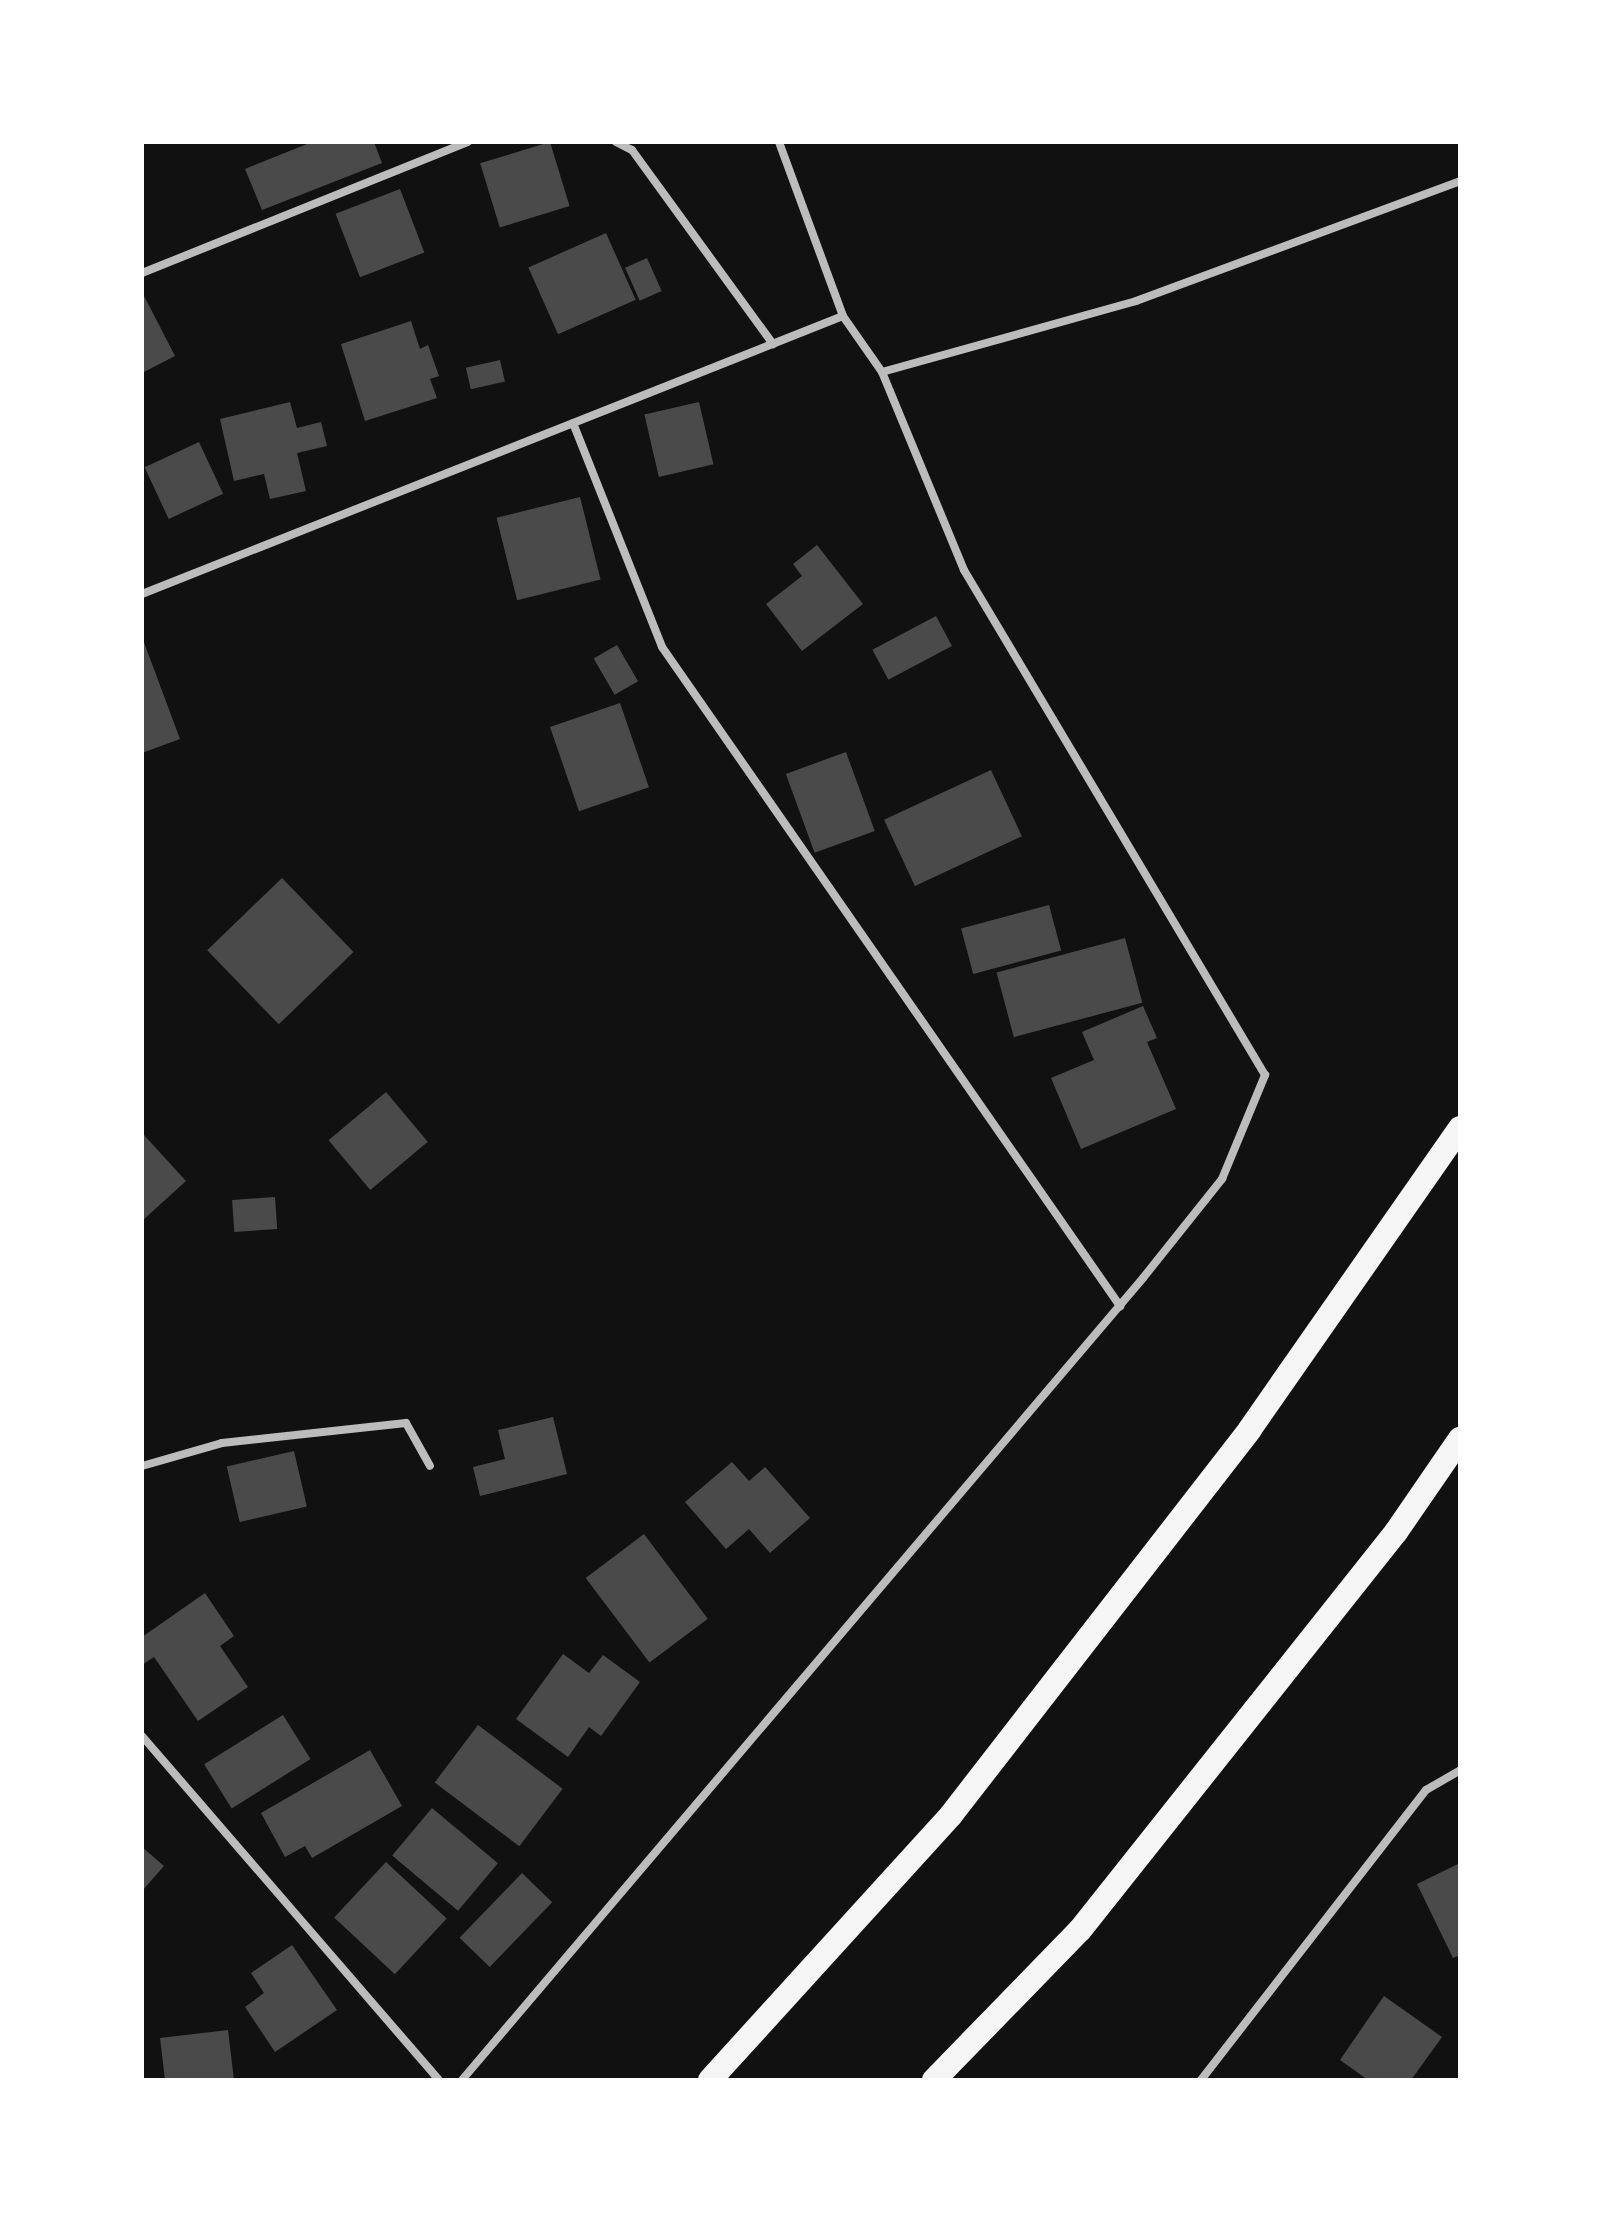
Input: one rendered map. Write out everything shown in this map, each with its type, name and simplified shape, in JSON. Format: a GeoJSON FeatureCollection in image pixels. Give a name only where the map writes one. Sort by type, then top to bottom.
{"type":"FeatureCollection","features":[{"type":"Feature","properties":{"kind":"highway"},"geometry":{"type":"LineString","coordinates":[[710,2080],[951,1815],[1250,1429],[1460,1128]]}},
{"type":"Feature","properties":{"kind":"highway"},"geometry":{"type":"LineString","coordinates":[[934,2080],[1080,1930],[1396,1532],[1460,1439]]}},
{"type":"Feature","properties":{"kind":"street"},"geometry":{"type":"LineString","coordinates":[[142,273],[468,142]]}},
{"type":"Feature","properties":{"kind":"street"},"geometry":{"type":"LineString","coordinates":[[616,142],[632,150],[773,344]]}},
{"type":"Feature","properties":{"kind":"street"},"geometry":{"type":"LineString","coordinates":[[462,2080],[1120,1306],[1222,1179],[1265,1075],[964,570],[882,372],[843,316],[779,142]]}},
{"type":"Feature","properties":{"kind":"street"},"geometry":{"type":"LineString","coordinates":[[882,372],[1136,301],[1460,181]]}},
{"type":"Feature","properties":{"kind":"street"},"geometry":{"type":"LineString","coordinates":[[142,594],[843,316]]}},
{"type":"Feature","properties":{"kind":"street"},"geometry":{"type":"LineString","coordinates":[[573,423],[662,647],[1120,1306]]}},
{"type":"Feature","properties":{"kind":"street"},"geometry":{"type":"LineString","coordinates":[[142,1466],[222,1443],[406,1423],[430,1466]]}},
{"type":"Feature","properties":{"kind":"street"},"geometry":{"type":"LineString","coordinates":[[142,1736],[439,2080]]}},
{"type":"Feature","properties":{"kind":"street"},"geometry":{"type":"LineString","coordinates":[[1201,2080],[1426,1790],[1460,1770]]}},
{"type":"Feature","properties":{"kind":"building"},"geometry":{"type":"Polygon","coordinates":[[[312,142],[374,142],[382,163],[262,210],[245,169],[312,142]]]}},
{"type":"Feature","properties":{"kind":"building"},"geometry":{"type":"Polygon","coordinates":[[[550,142],[570,206],[500,227],[480,163],[550,142]]]}},
{"type":"Feature","properties":{"kind":"building"},"geometry":{"type":"Polygon","coordinates":[[[400,189],[424,252],[360,277],[336,214],[400,189]]]}},
{"type":"Feature","properties":{"kind":"building"},"geometry":{"type":"Polygon","coordinates":[[[606,233],[636,300],[558,334],[528,268],[606,233]]]}},
{"type":"Feature","properties":{"kind":"building"},"geometry":{"type":"Polygon","coordinates":[[[647,258],[662,291],[640,301],[625,268],[647,258]]]}},
{"type":"Feature","properties":{"kind":"building"},"geometry":{"type":"Polygon","coordinates":[[[142,292],[175,356],[142,373],[142,292]]]}},
{"type":"Feature","properties":{"kind":"building"},"geometry":{"type":"Polygon","coordinates":[[[411,321],[420,349],[428,345],[439,376],[430,379],[437,398],[365,421],[341,344],[411,321]]]}},
{"type":"Feature","properties":{"kind":"building"},"geometry":{"type":"Polygon","coordinates":[[[500,360],[505,381],[471,389],[466,368],[500,360]]]}},
{"type":"Feature","properties":{"kind":"building"},"geometry":{"type":"Polygon","coordinates":[[[290,402],[297,428],[321,422],[327,446],[297,453],[306,491],[270,499],[264,474],[234,481],[220,419],[290,402]]]}},
{"type":"Feature","properties":{"kind":"building"},"geometry":{"type":"Polygon","coordinates":[[[699,402],[713,464],[659,477],[644,415],[699,402]]]}},
{"type":"Feature","properties":{"kind":"building"},"geometry":{"type":"Polygon","coordinates":[[[199,442],[223,494],[169,519],[145,467],[199,442]]]}},
{"type":"Feature","properties":{"kind":"building"},"geometry":{"type":"Polygon","coordinates":[[[580,497],[601,579],[517,600],[497,518],[580,497]]]}},
{"type":"Feature","properties":{"kind":"building"},"geometry":{"type":"Polygon","coordinates":[[[817,545],[863,604],[802,651],[766,604],[802,576],[793,564],[817,545]]]}},
{"type":"Feature","properties":{"kind":"building"},"geometry":{"type":"Polygon","coordinates":[[[936,616],[952,646],[888,680],[872,650],[936,616]]]}},
{"type":"Feature","properties":{"kind":"building"},"geometry":{"type":"Polygon","coordinates":[[[142,637],[180,739],[142,753],[142,637]]]}},
{"type":"Feature","properties":{"kind":"building"},"geometry":{"type":"Polygon","coordinates":[[[617,645],[638,681],[615,695],[594,658],[617,645]]]}},
{"type":"Feature","properties":{"kind":"building"},"geometry":{"type":"Polygon","coordinates":[[[620,703],[649,787],[579,811],[550,727],[620,703]]]}},
{"type":"Feature","properties":{"kind":"building"},"geometry":{"type":"Polygon","coordinates":[[[846,752],[875,831],[815,853],[786,774],[846,752]]]}},
{"type":"Feature","properties":{"kind":"building"},"geometry":{"type":"Polygon","coordinates":[[[991,770],[1022,836],[915,886],[884,820],[991,770]]]}},
{"type":"Feature","properties":{"kind":"building"},"geometry":{"type":"Polygon","coordinates":[[[282,878],[354,952],[279,1024],[207,950],[282,878]]]}},
{"type":"Feature","properties":{"kind":"building"},"geometry":{"type":"Polygon","coordinates":[[[1049,905],[1061,950],[973,974],[961,929],[1049,905]]]}},
{"type":"Feature","properties":{"kind":"building"},"geometry":{"type":"Polygon","coordinates":[[[1125,938],[1142,1003],[1014,1037],[997,972],[1125,938]]]}},
{"type":"Feature","properties":{"kind":"building"},"geometry":{"type":"Polygon","coordinates":[[[1143,1006],[1157,1038],[1147,1042],[1176,1109],[1081,1149],[1051,1078],[1094,1060],[1082,1032],[1143,1006]]]}},
{"type":"Feature","properties":{"kind":"building"},"geometry":{"type":"Polygon","coordinates":[[[386,1092],[428,1142],[370,1190],[329,1140],[386,1092]]]}},
{"type":"Feature","properties":{"kind":"building"},"geometry":{"type":"Polygon","coordinates":[[[142,1136],[186,1181],[142,1221],[142,1136]]]}},
{"type":"Feature","properties":{"kind":"building"},"geometry":{"type":"Polygon","coordinates":[[[275,1197],[277,1229],[234,1232],[232,1200],[275,1197]]]}},
{"type":"Feature","properties":{"kind":"building"},"geometry":{"type":"Polygon","coordinates":[[[553,1417],[567,1474],[480,1496],[473,1467],[505,1459],[498,1430],[553,1417]]]}},
{"type":"Feature","properties":{"kind":"building"},"geometry":{"type":"Polygon","coordinates":[[[294,1451],[307,1507],[240,1522],[227,1467],[294,1451]]]}},
{"type":"Feature","properties":{"kind":"building"},"geometry":{"type":"Polygon","coordinates":[[[732,1462],[749,1481],[765,1467],[810,1518],[770,1553],[749,1529],[726,1549],[685,1502],[732,1462]]]}},
{"type":"Feature","properties":{"kind":"building"},"geometry":{"type":"Polygon","coordinates":[[[644,1534],[708,1619],[649,1663],[586,1578],[644,1534]]]}},
{"type":"Feature","properties":{"kind":"building"},"geometry":{"type":"Polygon","coordinates":[[[205,1593],[234,1636],[220,1646],[248,1687],[198,1721],[154,1657],[142,1665],[142,1637],[205,1593]]]}},
{"type":"Feature","properties":{"kind":"building"},"geometry":{"type":"Polygon","coordinates":[[[563,1654],[589,1673],[603,1655],[640,1682],[601,1736],[589,1727],[568,1757],[516,1719],[563,1654]]]}},
{"type":"Feature","properties":{"kind":"building"},"geometry":{"type":"Polygon","coordinates":[[[283,1715],[311,1759],[232,1808],[204,1764],[283,1715]]]}},
{"type":"Feature","properties":{"kind":"building"},"geometry":{"type":"Polygon","coordinates":[[[478,1725],[563,1789],[519,1846],[435,1783],[478,1725]]]}},
{"type":"Feature","properties":{"kind":"building"},"geometry":{"type":"Polygon","coordinates":[[[370,1750],[402,1806],[312,1858],[305,1846],[285,1857],[261,1813],[370,1750]]]}},
{"type":"Feature","properties":{"kind":"building"},"geometry":{"type":"Polygon","coordinates":[[[432,1808],[498,1863],[458,1911],[392,1855],[432,1808]]]}},
{"type":"Feature","properties":{"kind":"building"},"geometry":{"type":"Polygon","coordinates":[[[142,1847],[164,1866],[142,1891],[142,1847]]]}},
{"type":"Feature","properties":{"kind":"building"},"geometry":{"type":"Polygon","coordinates":[[[386,1862],[447,1919],[395,1974],[334,1918],[386,1862]]]}},
{"type":"Feature","properties":{"kind":"building"},"geometry":{"type":"Polygon","coordinates":[[[1460,1863],[1460,1955],[1453,1958],[1417,1884],[1460,1863]]]}},
{"type":"Feature","properties":{"kind":"building"},"geometry":{"type":"Polygon","coordinates":[[[522,1873],[552,1902],[490,1967],[459,1938],[522,1873]]]}},
{"type":"Feature","properties":{"kind":"building"},"geometry":{"type":"Polygon","coordinates":[[[292,1945],[337,2010],[275,2052],[245,2007],[264,1993],[251,1973],[292,1945]]]}},
{"type":"Feature","properties":{"kind":"building"},"geometry":{"type":"Polygon","coordinates":[[[1384,1996],[1442,2037],[1411,2080],[1368,2080],[1340,2060],[1384,1996]]]}},
{"type":"Feature","properties":{"kind":"building"},"geometry":{"type":"Polygon","coordinates":[[[228,2030],[234,2080],[165,2080],[160,2038],[228,2030]]]}}]}
